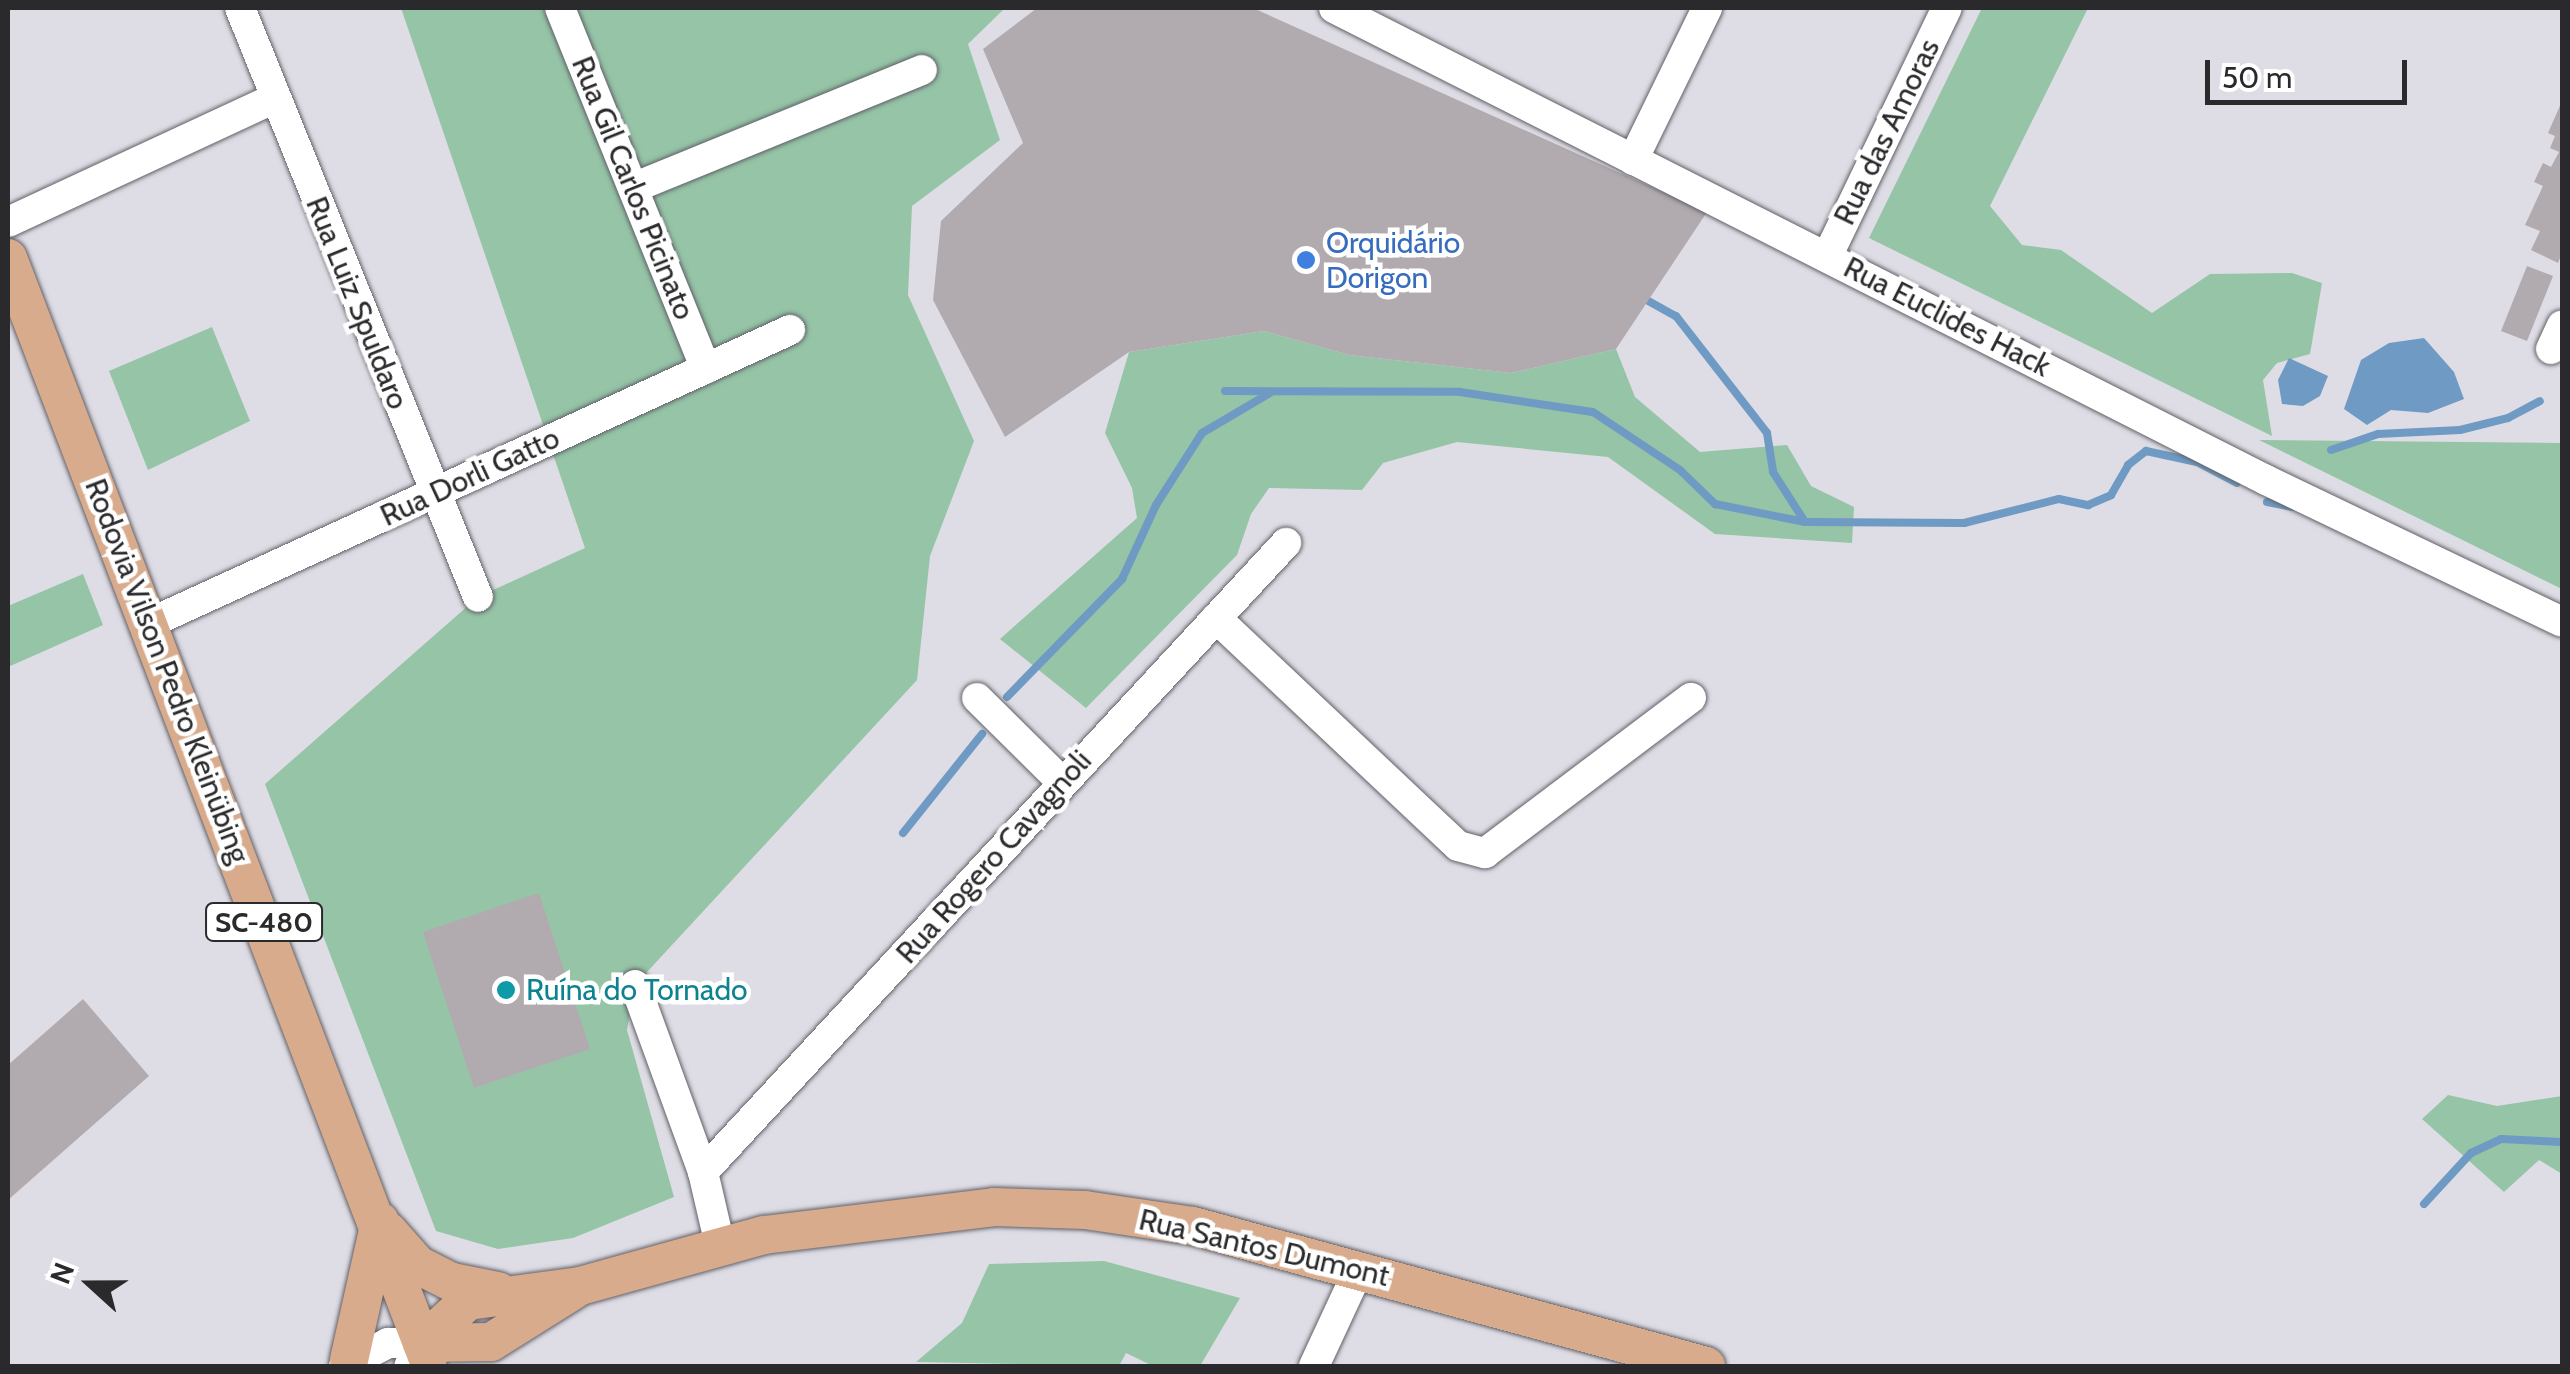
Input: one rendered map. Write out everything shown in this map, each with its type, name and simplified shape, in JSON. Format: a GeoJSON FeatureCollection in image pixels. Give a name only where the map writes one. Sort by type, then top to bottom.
{"type":"FeatureCollection","features":[{"type":"Feature","properties":{"kind":"main road","name":"Rodovia Vilson Pedro Kleinübing"},"geometry":{"type":"LineString","coordinates":[[8,258],[380,1221],[421,1359]]}},
{"type":"Feature","properties":{"kind":"main road","name":"Rua Santos Dumont"},"geometry":{"type":"LineString","coordinates":[[421,1359],[468,1301],[580,1286],[720,1245],[896,1215],[1048,1208],[1193,1226],[1359,1268],[1706,1366]]}},
{"type":"Feature","properties":{"kind":"main road"},"geometry":{"type":"LineString","coordinates":[[380,1221],[418,1266],[452,1282],[509,1293]]}},
{"type":"Feature","properties":{"kind":"main road"},"geometry":{"type":"LineString","coordinates":[[346,1364],[380,1221]]}},
{"type":"Feature","properties":{"kind":"main road","name":"Rua Santos Dumont"},"geometry":{"type":"LineString","coordinates":[[421,1359],[485,1354],[580,1286]]}},
{"type":"Feature","properties":{"kind":"street","name":"Rua Luiz Spuldaro"},"geometry":{"type":"LineString","coordinates":[[240,8],[273,98],[478,598]]}},
{"type":"Feature","properties":{"kind":"street","name":"Rua Gil Carlos Picinato"},"geometry":{"type":"LineString","coordinates":[[560,8],[706,368]]}},
{"type":"Feature","properties":{"kind":"street","name":"Rua Euclides Hack"},"geometry":{"type":"LineString","coordinates":[[1334,8],[2562,622]]}},
{"type":"Feature","properties":{"kind":"street"},"geometry":{"type":"LineString","coordinates":[[1633,160],[1707,8]]}},
{"type":"Feature","properties":{"kind":"street","name":"Rua das Amoras"},"geometry":{"type":"LineString","coordinates":[[1827,257],[1948,8]]}},
{"type":"Feature","properties":{"kind":"street"},"geometry":{"type":"LineString","coordinates":[[633,188],[922,70]]}},
{"type":"Feature","properties":{"kind":"street"},"geometry":{"type":"LineString","coordinates":[[8,222],[273,98]]}},
{"type":"Feature","properties":{"kind":"street","name":"Rua Dorli Gatto"},"geometry":{"type":"LineString","coordinates":[[150,622],[790,330]]}},
{"type":"Feature","properties":{"kind":"street","name":"Rua Rogero Cavagnoli"},"geometry":{"type":"LineString","coordinates":[[703,1172],[1286,543]]}},
{"type":"Feature","properties":{"kind":"street"},"geometry":{"type":"LineString","coordinates":[[1216,618],[1458,846],[1485,853],[1691,698]]}},
{"type":"Feature","properties":{"kind":"street"},"geometry":{"type":"LineString","coordinates":[[977,698],[1062,782]]}},
{"type":"Feature","properties":{"kind":"street"},"geometry":{"type":"LineString","coordinates":[[635,985],[703,1172],[720,1245]]}},
{"type":"Feature","properties":{"kind":"street"},"geometry":{"type":"LineString","coordinates":[[1314,1366],[1359,1268]]}},
{"type":"Feature","properties":{"kind":"street"},"geometry":{"type":"LineString","coordinates":[[346,1364],[388,1343],[421,1359]]}},
{"type":"Feature","properties":{"kind":"green space"},"geometry":{"type":"Polygon","coordinates":[[[401,8],[1005,8],[968,44],[1000,140],[912,206],[908,295],[974,441],[930,556],[917,680],[635,985],[627,1030],[674,1197],[573,1238],[498,1249],[436,1231],[265,784],[478,597],[585,548],[401,8]]]}},
{"type":"Feature","properties":{"kind":"green space"},"geometry":{"type":"Polygon","coordinates":[[[1982,8],[2088,8],[1990,206],[2022,245],[2061,250],[2152,313],[2210,274],[2292,273],[2322,283],[2310,354],[2277,363],[2263,380],[2272,436],[1869,238],[1982,8]]]}},
{"type":"Feature","properties":{"kind":"green space"},"geometry":{"type":"Polygon","coordinates":[[[212,327],[250,421],[148,470],[109,371],[212,327]]]}},
{"type":"Feature","properties":{"kind":"green space"},"geometry":{"type":"Polygon","coordinates":[[[1264,331],[1349,355],[1511,373],[1616,349],[1635,397],[1700,452],[1787,445],[1811,486],[1854,507],[1852,543],[1715,534],[1608,457],[1457,442],[1383,463],[1362,490],[1269,488],[1251,514],[1237,555],[1086,708],[1000,639],[1137,518],[1132,488],[1105,433],[1129,352],[1264,331]]]}},
{"type":"Feature","properties":{"kind":"green space"},"geometry":{"type":"Polygon","coordinates":[[[2259,440],[2562,443],[2562,589],[2489,553],[2259,440]]]}},
{"type":"Feature","properties":{"kind":"green space"},"geometry":{"type":"Polygon","coordinates":[[[83,574],[103,625],[8,667],[8,606],[83,574]]]}},
{"type":"Feature","properties":{"kind":"green space"},"geometry":{"type":"Polygon","coordinates":[[[2448,1095],[2497,1106],[2562,1096],[2562,1174],[2539,1160],[2504,1192],[2422,1119],[2448,1095]]]}},
{"type":"Feature","properties":{"kind":"green space"},"geometry":{"type":"Polygon","coordinates":[[[1104,1261],[1240,1298],[1200,1366],[1153,1366],[1126,1353],[1119,1366],[916,1362],[962,1323],[989,1264],[1104,1261]]]}},
{"type":"Feature","properties":{"kind":"water"},"geometry":{"type":"Polygon","coordinates":[[[2424,338],[2454,372],[2464,399],[2428,413],[2391,410],[2367,425],[2344,409],[2361,360],[2389,343],[2424,338]]]}},
{"type":"Feature","properties":{"kind":"water"},"geometry":{"type":"Polygon","coordinates":[[[2289,358],[2328,376],[2320,396],[2303,406],[2282,404],[2278,380],[2289,358]]]}},
{"type":"Feature","properties":{"kind":"building","name":"Orquidário Dorigon"},"geometry":{"type":"Polygon","coordinates":[[[1037,8],[1253,8],[1707,212],[1616,349],[1511,373],[1349,355],[1264,331],[1129,352],[1005,437],[933,300],[941,221],[1023,143],[983,49],[1037,8]]]}},
{"type":"Feature","properties":{"kind":"building"},"geometry":{"type":"Polygon","coordinates":[[[2562,101],[2562,253],[2558,263],[2531,250],[2540,231],[2525,225],[2543,186],[2534,182],[2543,163],[2551,167],[2559,152],[2550,148],[2555,136],[2548,133],[2562,101]]]}},
{"type":"Feature","properties":{"kind":"building"},"geometry":{"type":"Polygon","coordinates":[[[2527,266],[2553,276],[2527,341],[2501,331],[2527,266]]]}},
{"type":"Feature","properties":{"kind":"building","name":"Ruína do Tornado"},"geometry":{"type":"Polygon","coordinates":[[[539,893],[590,1049],[474,1088],[423,932],[539,893]]]}},
{"type":"Feature","properties":{"kind":"building"},"geometry":{"type":"Polygon","coordinates":[[[83,999],[149,1076],[8,1200],[8,1065],[83,999]]]}},
{"type":"Feature","properties":{"kind":"waterway"},"geometry":{"type":"LineString","coordinates":[[1643,298],[1676,316],[1767,433],[1773,472],[1805,522]]}},
{"type":"Feature","properties":{"kind":"waterway"},"geometry":{"type":"LineString","coordinates":[[1225,391],[1460,392],[1593,412],[1680,470],[1715,504],[1805,522],[1964,523],[2059,499],[2088,505],[2111,495],[2128,465],[2146,451],[2197,462],[2237,483]]}},
{"type":"Feature","properties":{"kind":"waterway"},"geometry":{"type":"LineString","coordinates":[[1007,697],[1122,579],[1156,505],[1202,433],[1270,393]]}},
{"type":"Feature","properties":{"kind":"waterway"},"geometry":{"type":"LineString","coordinates":[[2331,450],[2378,434],[2460,430],[2508,418],[2540,401]]}},
{"type":"Feature","properties":{"kind":"waterway"},"geometry":{"type":"LineString","coordinates":[[2267,502],[2292,507]]}},
{"type":"Feature","properties":{"kind":"waterway"},"geometry":{"type":"LineString","coordinates":[[903,833],[982,734]]}},
{"type":"Feature","properties":{"kind":"waterway"},"geometry":{"type":"LineString","coordinates":[[2424,1204],[2471,1153],[2501,1139],[2562,1142]]}},
{"type":"Feature","properties":{"kind":"place","name":"Orquidário Dorigon"},"geometry":{"type":"Point","coordinates":[1306,260]}},
{"type":"Feature","properties":{"kind":"place","name":"Ruína do Tornado"},"geometry":{"type":"Point","coordinates":[506,990]}}]}
